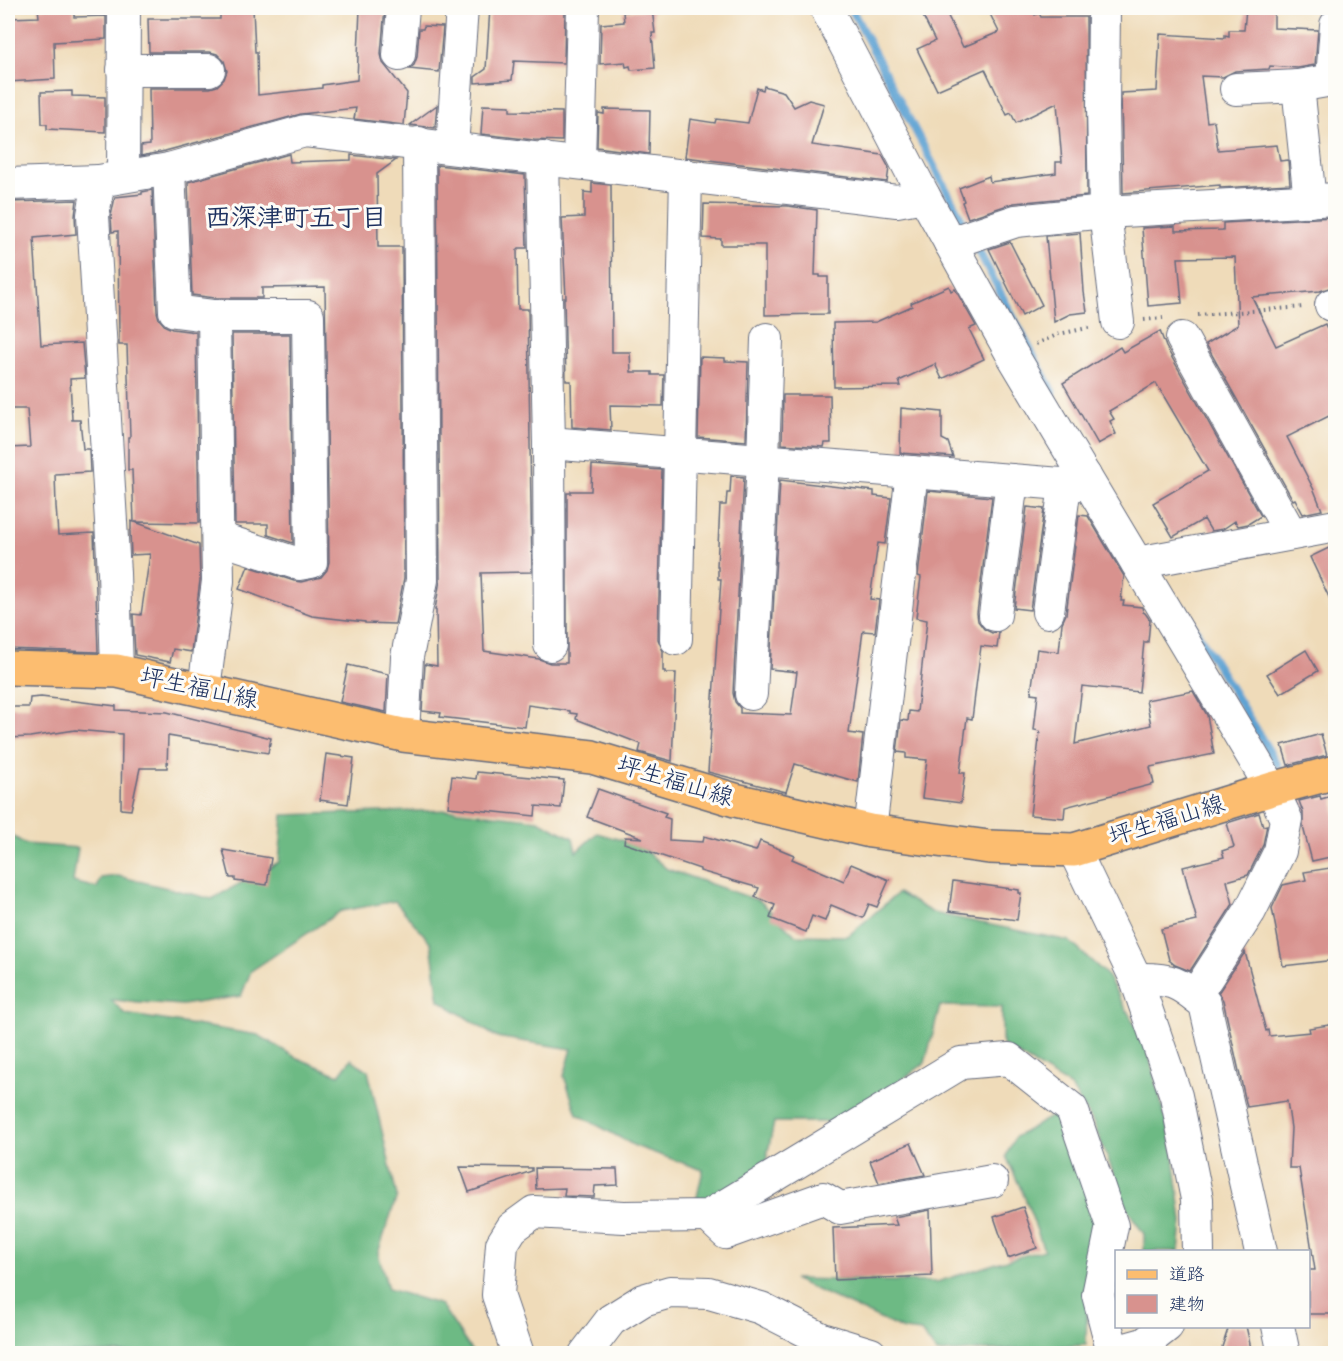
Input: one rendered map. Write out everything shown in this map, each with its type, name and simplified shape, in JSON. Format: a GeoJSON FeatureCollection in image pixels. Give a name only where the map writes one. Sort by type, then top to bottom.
{"type":"FeatureCollection","features":[{"type":"Feature","properties":{"kind":"main road","name":"坪生福山線"},"geometry":{"type":"LineString","coordinates":[[8,668],[117,671],[403,735],[592,757],[735,800],[870,831],[989,847],[1074,850],[1335,772]]}},
{"type":"Feature","properties":{"kind":"street"},"geometry":{"type":"LineString","coordinates":[[117,671],[114,573],[93,215],[111,178],[123,70],[124,8]]}},
{"type":"Feature","properties":{"kind":"street"},"geometry":{"type":"LineString","coordinates":[[399,55],[403,8]]}},
{"type":"Feature","properties":{"kind":"street"},"geometry":{"type":"LineString","coordinates":[[452,147],[462,8]]}},
{"type":"Feature","properties":{"kind":"street"},"geometry":{"type":"LineString","coordinates":[[579,162],[583,8]]}},
{"type":"Feature","properties":{"kind":"street"},"geometry":{"type":"LineString","coordinates":[[826,8],[924,196],[964,239],[1013,356],[1075,480],[1147,561],[1272,789],[1286,819],[1280,850],[1250,910],[1195,996]]}},
{"type":"Feature","properties":{"kind":"street"},"geometry":{"type":"LineString","coordinates":[[1104,8],[1105,212],[1118,322]]}},
{"type":"Feature","properties":{"kind":"street"},"geometry":{"type":"LineString","coordinates":[[1236,89],[1298,86],[1332,80],[1335,25]]}},
{"type":"Feature","properties":{"kind":"street"},"geometry":{"type":"LineString","coordinates":[[123,70],[209,70]]}},
{"type":"Feature","properties":{"kind":"street"},"geometry":{"type":"LineString","coordinates":[[964,239],[1016,221],[1105,212],[1323,200],[1298,86]]}},
{"type":"Feature","properties":{"kind":"street"},"geometry":{"type":"LineString","coordinates":[[8,184],[111,178],[169,169],[305,131],[897,201],[924,196]]}},
{"type":"Feature","properties":{"kind":"street"},"geometry":{"type":"LineString","coordinates":[[403,735],[407,657],[422,580],[419,143]]}},
{"type":"Feature","properties":{"kind":"street"},"geometry":{"type":"LineString","coordinates":[[543,158],[549,443],[550,645]]}},
{"type":"Feature","properties":{"kind":"street"},"geometry":{"type":"LineString","coordinates":[[169,169],[175,311],[214,316],[308,316],[311,562],[298,564],[218,538]]}},
{"type":"Feature","properties":{"kind":"street"},"geometry":{"type":"LineString","coordinates":[[676,639],[686,175]]}},
{"type":"Feature","properties":{"kind":"street"},"geometry":{"type":"LineString","coordinates":[[204,689],[219,581],[214,316]]}},
{"type":"Feature","properties":{"kind":"street"},"geometry":{"type":"LineString","coordinates":[[1182,338],[1292,534]]}},
{"type":"Feature","properties":{"kind":"street"},"geometry":{"type":"LineString","coordinates":[[751,694],[763,460],[766,339]]}},
{"type":"Feature","properties":{"kind":"street"},"geometry":{"type":"LineString","coordinates":[[549,443],[1012,480],[1075,480]]}},
{"type":"Feature","properties":{"kind":"street"},"geometry":{"type":"LineString","coordinates":[[870,831],[912,472]]}},
{"type":"Feature","properties":{"kind":"street"},"geometry":{"type":"LineString","coordinates":[[995,615],[1012,480]]}},
{"type":"Feature","properties":{"kind":"street"},"geometry":{"type":"LineString","coordinates":[[1048,612],[1075,480]]}},
{"type":"Feature","properties":{"kind":"street"},"geometry":{"type":"LineString","coordinates":[[1147,561],[1335,526]]}},
{"type":"Feature","properties":{"kind":"street"},"geometry":{"type":"LineString","coordinates":[[1074,850],[1136,979],[1176,1096],[1197,1199],[1198,1250]]}},
{"type":"Feature","properties":{"kind":"street"},"geometry":{"type":"LineString","coordinates":[[1136,979],[1158,979],[1182,985],[1205,1004],[1261,1250]]}},
{"type":"Feature","properties":{"kind":"street"},"geometry":{"type":"LineString","coordinates":[[518,1353],[498,1295],[502,1244],[512,1228],[534,1212],[624,1217],[708,1216],[961,1063],[1009,1059],[1072,1109],[1112,1226],[1098,1295],[1111,1353],[1144,1344],[1164,1328]]}},
{"type":"Feature","properties":{"kind":"street"},"geometry":{"type":"LineString","coordinates":[[708,1216],[726,1233],[823,1198],[840,1208],[992,1181]]}},
{"type":"Feature","properties":{"kind":"street"},"geometry":{"type":"LineString","coordinates":[[585,1353],[610,1320],[644,1300],[670,1292],[709,1293],[761,1308],[822,1339],[871,1353]]}},
{"type":"Feature","properties":{"kind":"street"},"geometry":{"type":"LineString","coordinates":[[1278,1328],[1284,1353]]}},
{"type":"Feature","properties":{"kind":"green space"},"geometry":{"type":"Polygon","coordinates":[[[452,810],[538,820],[573,838],[576,852],[597,833],[639,845],[667,869],[760,901],[795,935],[848,936],[898,893],[933,913],[1069,941],[1106,974],[1146,1044],[1173,1148],[1182,1222],[1179,1250],[1144,1250],[1144,1234],[1129,1212],[1093,1122],[1071,1087],[1002,1045],[1002,1007],[940,1006],[925,1063],[844,1122],[774,1122],[765,1166],[695,1206],[703,1170],[635,1146],[577,1114],[564,1076],[572,1049],[496,1037],[439,1000],[431,943],[395,901],[341,911],[251,971],[241,996],[182,1005],[111,1000],[125,1014],[258,1035],[295,1057],[339,1075],[351,1059],[368,1071],[397,1196],[378,1253],[388,1289],[441,1305],[473,1353],[8,1353],[8,833],[25,844],[78,848],[73,882],[97,888],[101,878],[118,876],[212,899],[279,862],[283,815],[452,810]]]}},
{"type":"Feature","properties":{"kind":"green space"},"geometry":{"type":"Polygon","coordinates":[[[1056,1114],[1106,1227],[1087,1308],[1086,1345],[937,1353],[921,1332],[904,1330],[793,1279],[937,1282],[1044,1250],[1025,1198],[1006,1156],[1015,1137],[1056,1114]]]}},
{"type":"Feature","properties":{"kind":"building"},"geometry":{"type":"Polygon","coordinates":[[[38,8],[74,8],[74,17],[106,16],[106,39],[54,42],[55,79],[8,82],[8,18],[39,17],[38,8]]]}},
{"type":"Feature","properties":{"kind":"building"},"geometry":{"type":"Polygon","coordinates":[[[220,8],[253,8],[258,95],[322,88],[322,85],[357,80],[360,8],[385,8],[381,54],[383,63],[407,93],[404,125],[354,119],[356,108],[301,114],[141,156],[141,146],[150,145],[149,88],[210,88],[217,86],[224,79],[227,71],[224,61],[217,54],[210,52],[149,52],[148,19],[220,19],[220,8]]]}},
{"type":"Feature","properties":{"kind":"building"},"geometry":{"type":"Polygon","coordinates":[[[490,8],[565,8],[564,63],[514,61],[512,80],[475,83],[475,77],[486,69],[490,8]]]}},
{"type":"Feature","properties":{"kind":"building"},"geometry":{"type":"Polygon","coordinates":[[[919,8],[944,8],[963,47],[999,32],[987,8],[1032,8],[1035,15],[1039,13],[1041,17],[1086,17],[1087,196],[1014,203],[968,218],[959,188],[989,176],[990,182],[1056,173],[1056,162],[1062,162],[1057,103],[1016,123],[1011,113],[1007,115],[985,69],[937,90],[917,49],[935,41],[919,8]]]}},
{"type":"Feature","properties":{"kind":"building"},"geometry":{"type":"Polygon","coordinates":[[[1246,8],[1274,8],[1274,28],[1318,30],[1315,65],[1298,68],[1270,66],[1269,69],[1235,71],[1223,77],[1201,76],[1207,122],[1214,121],[1218,150],[1277,145],[1280,161],[1288,160],[1290,184],[1220,188],[1220,185],[1123,193],[1121,93],[1157,91],[1160,34],[1225,38],[1225,35],[1229,36],[1229,30],[1244,30],[1246,8]]]}},
{"type":"Feature","properties":{"kind":"building"},"geometry":{"type":"Polygon","coordinates":[[[652,9],[655,68],[631,70],[630,66],[626,67],[625,62],[600,64],[601,24],[624,22],[623,12],[652,9]]]}},
{"type":"Feature","properties":{"kind":"building"},"geometry":{"type":"Polygon","coordinates":[[[424,26],[443,27],[439,72],[409,69],[414,65],[417,57],[419,29],[423,29],[424,26]]]}},
{"type":"Feature","properties":{"kind":"building"},"geometry":{"type":"Polygon","coordinates":[[[764,86],[784,92],[794,107],[809,100],[824,104],[812,145],[882,155],[889,168],[887,182],[685,157],[690,119],[715,123],[716,119],[748,123],[757,88],[763,90],[764,86]]]}},
{"type":"Feature","properties":{"kind":"building"},"geometry":{"type":"Polygon","coordinates":[[[72,91],[72,96],[105,97],[105,132],[47,129],[47,124],[42,124],[41,92],[72,91]]]}},
{"type":"Feature","properties":{"kind":"building"},"geometry":{"type":"Polygon","coordinates":[[[437,105],[435,128],[410,125],[437,105]]]}},
{"type":"Feature","properties":{"kind":"building"},"geometry":{"type":"Polygon","coordinates":[[[483,105],[510,106],[510,111],[562,112],[562,141],[481,134],[483,105]]]}},
{"type":"Feature","properties":{"kind":"building"},"geometry":{"type":"Polygon","coordinates":[[[604,109],[650,110],[649,154],[597,147],[598,113],[604,114],[604,109]]]}},
{"type":"Feature","properties":{"kind":"building"},"geometry":{"type":"Polygon","coordinates":[[[289,154],[290,162],[351,160],[351,155],[396,160],[377,174],[378,247],[402,247],[404,578],[395,624],[365,623],[312,616],[239,589],[248,566],[301,582],[321,577],[327,570],[329,562],[325,287],[262,288],[262,298],[215,298],[192,295],[188,182],[289,154]]]}},
{"type":"Feature","properties":{"kind":"building"},"geometry":{"type":"Polygon","coordinates":[[[437,165],[525,175],[527,248],[517,250],[518,309],[528,309],[532,572],[481,573],[484,651],[539,659],[550,663],[567,663],[567,493],[591,491],[592,465],[662,470],[658,639],[663,651],[663,671],[676,673],[672,761],[639,752],[641,744],[576,719],[577,714],[570,713],[570,711],[528,705],[525,727],[440,717],[441,713],[422,711],[425,664],[437,666],[435,610],[440,580],[437,165]]]}},
{"type":"Feature","properties":{"kind":"building"},"geometry":{"type":"Polygon","coordinates":[[[592,183],[611,185],[612,352],[630,352],[631,372],[652,372],[652,375],[664,375],[663,406],[610,405],[611,430],[572,427],[571,381],[566,381],[564,298],[566,298],[562,218],[584,217],[584,192],[592,193],[592,183]]]}},
{"type":"Feature","properties":{"kind":"building"},"geometry":{"type":"Polygon","coordinates":[[[152,190],[159,319],[165,326],[172,329],[196,332],[199,523],[135,522],[199,545],[200,580],[191,652],[173,649],[170,662],[135,655],[133,614],[141,615],[150,554],[131,555],[130,531],[131,521],[134,522],[132,470],[128,470],[128,437],[130,437],[127,345],[119,345],[118,231],[112,232],[111,216],[115,197],[142,194],[142,192],[152,190]]]}},
{"type":"Feature","properties":{"kind":"building"},"geometry":{"type":"Polygon","coordinates":[[[77,200],[76,234],[34,238],[41,345],[82,343],[85,378],[70,379],[72,420],[80,420],[83,449],[89,449],[90,472],[55,474],[56,506],[58,535],[94,533],[98,652],[8,649],[8,448],[30,447],[27,409],[8,409],[8,270],[11,269],[10,238],[12,238],[9,202],[77,200]]]}},
{"type":"Feature","properties":{"kind":"building"},"geometry":{"type":"Polygon","coordinates":[[[704,204],[788,206],[817,210],[815,275],[828,277],[828,314],[765,315],[765,245],[721,245],[721,239],[703,238],[704,204]]]}},
{"type":"Feature","properties":{"kind":"building"},"geometry":{"type":"Polygon","coordinates":[[[1335,217],[1335,286],[1320,291],[1252,297],[1276,346],[1325,324],[1335,347],[1335,413],[1287,437],[1322,510],[1303,514],[1206,344],[1238,325],[1235,257],[1178,258],[1182,303],[1148,306],[1142,228],[1175,226],[1175,231],[1223,230],[1223,223],[1335,217]]]}},
{"type":"Feature","properties":{"kind":"building"},"geometry":{"type":"Polygon","coordinates":[[[1080,233],[1087,312],[1070,314],[1054,322],[1046,236],[1080,233]]]}},
{"type":"Feature","properties":{"kind":"building"},"geometry":{"type":"Polygon","coordinates":[[[1010,242],[1042,305],[1022,316],[989,249],[1010,242]]]}},
{"type":"Feature","properties":{"kind":"building"},"geometry":{"type":"Polygon","coordinates":[[[949,286],[951,291],[955,289],[976,326],[969,329],[984,359],[942,379],[935,364],[899,381],[901,386],[834,387],[833,323],[876,322],[949,286]]]}},
{"type":"Feature","properties":{"kind":"building"},"geometry":{"type":"Polygon","coordinates":[[[1160,331],[1166,347],[1261,516],[1248,524],[1238,526],[1235,521],[1223,529],[1211,531],[1204,519],[1173,537],[1153,503],[1208,471],[1156,383],[1109,411],[1114,419],[1110,421],[1116,434],[1098,444],[1063,383],[1120,347],[1123,352],[1160,331]]]}},
{"type":"Feature","properties":{"kind":"building"},"geometry":{"type":"Polygon","coordinates":[[[232,334],[290,334],[293,543],[268,535],[268,524],[235,524],[232,334]]]}},
{"type":"Feature","properties":{"kind":"building"},"geometry":{"type":"Polygon","coordinates":[[[700,357],[748,362],[746,441],[698,437],[700,357]]]}},
{"type":"Feature","properties":{"kind":"building"},"geometry":{"type":"Polygon","coordinates":[[[783,395],[830,395],[831,443],[825,443],[824,447],[782,444],[783,395]]]}},
{"type":"Feature","properties":{"kind":"building"},"geometry":{"type":"Polygon","coordinates":[[[901,408],[942,412],[942,439],[948,442],[953,457],[900,453],[901,408]]]}},
{"type":"Feature","properties":{"kind":"building"},"geometry":{"type":"Polygon","coordinates":[[[731,476],[744,477],[733,693],[740,713],[791,715],[797,672],[770,669],[780,480],[874,491],[874,496],[891,498],[885,544],[878,543],[870,599],[879,600],[875,632],[863,631],[849,733],[863,735],[858,782],[795,764],[786,792],[708,772],[721,579],[718,579],[717,567],[720,505],[726,505],[727,493],[730,493],[731,476]]]}},
{"type":"Feature","properties":{"kind":"building"},"geometry":{"type":"Polygon","coordinates":[[[928,491],[992,497],[977,613],[978,621],[984,629],[992,633],[999,632],[997,648],[981,646],[972,719],[967,718],[960,773],[965,773],[961,803],[922,798],[927,760],[906,758],[906,753],[897,752],[901,720],[908,721],[909,711],[917,712],[927,620],[916,618],[921,577],[918,576],[928,491]]]}},
{"type":"Feature","properties":{"kind":"building"},"geometry":{"type":"Polygon","coordinates":[[[1027,507],[1044,509],[1030,610],[1014,608],[1027,507]]]}},
{"type":"Feature","properties":{"kind":"building"},"geometry":{"type":"Polygon","coordinates":[[[1079,515],[1088,516],[1124,576],[1121,601],[1124,601],[1123,605],[1142,607],[1150,620],[1148,642],[1144,642],[1139,692],[1082,686],[1075,744],[1151,725],[1146,700],[1193,691],[1207,715],[1214,754],[1150,767],[1154,784],[1065,807],[1064,818],[1030,815],[1040,731],[1034,730],[1038,694],[1031,693],[1037,649],[1059,652],[1079,515]]]}},
{"type":"Feature","properties":{"kind":"building"},"geometry":{"type":"Polygon","coordinates":[[[1335,545],[1335,610],[1310,557],[1335,545]]]}},
{"type":"Feature","properties":{"kind":"building"},"geometry":{"type":"Polygon","coordinates":[[[1306,650],[1318,671],[1280,694],[1267,674],[1306,650]]]}},
{"type":"Feature","properties":{"kind":"building"},"geometry":{"type":"Polygon","coordinates":[[[348,665],[388,674],[386,712],[340,702],[348,665]]]}},
{"type":"Feature","properties":{"kind":"building"},"geometry":{"type":"Polygon","coordinates":[[[41,697],[116,706],[116,710],[167,712],[271,738],[268,753],[168,736],[167,768],[140,768],[131,810],[121,809],[122,734],[75,730],[8,738],[8,707],[29,707],[30,698],[41,697]]]}},
{"type":"Feature","properties":{"kind":"building"},"geometry":{"type":"Polygon","coordinates":[[[1321,734],[1327,755],[1288,765],[1282,745],[1321,734]]]}},
{"type":"Feature","properties":{"kind":"building"},"geometry":{"type":"Polygon","coordinates":[[[326,754],[354,758],[348,804],[320,800],[326,754]]]}},
{"type":"Feature","properties":{"kind":"building"},"geometry":{"type":"Polygon","coordinates":[[[477,772],[564,780],[561,808],[536,806],[535,816],[448,807],[452,776],[476,779],[477,772]]]}},
{"type":"Feature","properties":{"kind":"building"},"geometry":{"type":"Polygon","coordinates":[[[598,789],[666,813],[664,817],[670,819],[669,840],[703,842],[704,836],[756,851],[760,841],[794,855],[792,859],[844,881],[851,864],[889,880],[877,907],[869,904],[863,918],[831,905],[825,921],[812,916],[806,932],[770,918],[775,905],[755,897],[759,888],[700,871],[700,869],[624,843],[625,837],[643,838],[587,817],[598,789]]]}},
{"type":"Feature","properties":{"kind":"building"},"geometry":{"type":"Polygon","coordinates":[[[1335,795],[1335,856],[1312,861],[1299,801],[1335,795]]]}},
{"type":"Feature","properties":{"kind":"building"},"geometry":{"type":"Polygon","coordinates":[[[1259,813],[1263,826],[1267,825],[1263,845],[1248,875],[1227,881],[1233,904],[1190,971],[1175,965],[1169,960],[1161,929],[1197,921],[1183,867],[1224,857],[1222,851],[1234,847],[1227,823],[1259,813]]]}},
{"type":"Feature","properties":{"kind":"building"},"geometry":{"type":"Polygon","coordinates":[[[223,850],[271,858],[267,885],[235,881],[235,878],[230,878],[223,850]]]}},
{"type":"Feature","properties":{"kind":"building"},"geometry":{"type":"Polygon","coordinates":[[[1330,868],[1335,899],[1335,960],[1283,966],[1272,908],[1283,885],[1306,880],[1304,872],[1330,868]]]}},
{"type":"Feature","properties":{"kind":"building"},"geometry":{"type":"Polygon","coordinates":[[[953,881],[1019,890],[1021,893],[1017,920],[949,911],[953,881]]]}},
{"type":"Feature","properties":{"kind":"building"},"geometry":{"type":"Polygon","coordinates":[[[1245,952],[1269,1036],[1310,1032],[1309,1028],[1335,1024],[1335,1314],[1310,1314],[1310,1270],[1315,1270],[1299,1168],[1289,1168],[1291,1128],[1287,1101],[1247,1107],[1223,1000],[1218,993],[1245,952]]]}},
{"type":"Feature","properties":{"kind":"building"},"geometry":{"type":"Polygon","coordinates":[[[911,1143],[925,1175],[879,1183],[870,1161],[911,1143]]]}},
{"type":"Feature","properties":{"kind":"building"},"geometry":{"type":"Polygon","coordinates":[[[460,1167],[532,1168],[532,1171],[469,1192],[460,1167]]]}},
{"type":"Feature","properties":{"kind":"building"},"geometry":{"type":"Polygon","coordinates":[[[535,1168],[617,1169],[618,1185],[595,1186],[594,1197],[564,1196],[565,1188],[536,1189],[535,1168]]]}},
{"type":"Feature","properties":{"kind":"building"},"geometry":{"type":"Polygon","coordinates":[[[1023,1207],[1037,1248],[1008,1258],[994,1217],[1023,1207]]]}},
{"type":"Feature","properties":{"kind":"building"},"geometry":{"type":"Polygon","coordinates":[[[930,1210],[932,1276],[835,1280],[833,1228],[897,1225],[894,1217],[930,1210]]]}},
{"type":"Feature","properties":{"kind":"building"},"geometry":{"type":"Polygon","coordinates":[[[1228,1328],[1246,1328],[1252,1353],[1220,1353],[1228,1328]]]}},
{"type":"Feature","properties":{"kind":"waterway"},"geometry":{"type":"LineString","coordinates":[[851,8],[968,231]]}},
{"type":"Feature","properties":{"kind":"waterway"},"geometry":{"type":"LineString","coordinates":[[974,242],[1053,393]]}},
{"type":"Feature","properties":{"kind":"waterway"},"geometry":{"type":"LineString","coordinates":[[1183,609],[1277,764]]}},
{"type":"Feature","properties":{"kind":"district","name":"西深津町五丁目"},"geometry":{"type":"Point","coordinates":[296,219]}}]}
